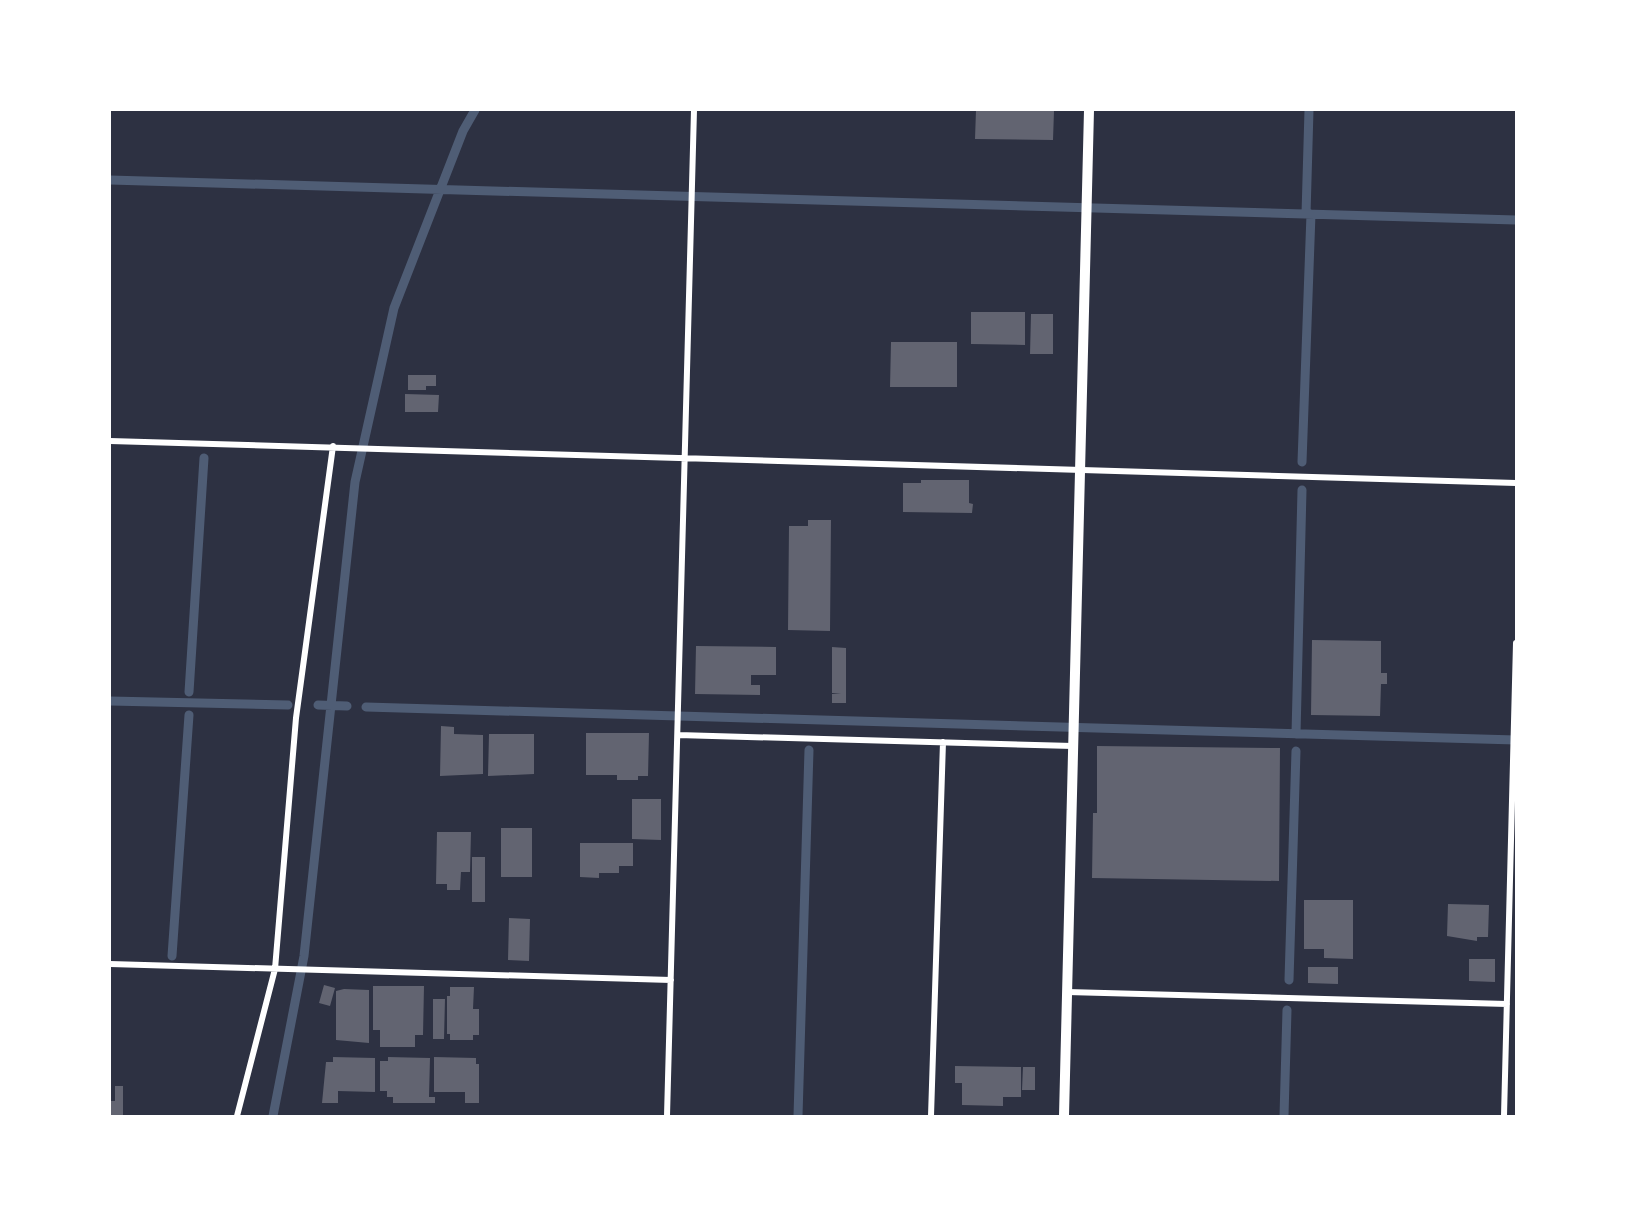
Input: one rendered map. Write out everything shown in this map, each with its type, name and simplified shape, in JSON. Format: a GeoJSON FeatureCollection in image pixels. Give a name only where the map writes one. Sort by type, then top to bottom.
{"type":"FeatureCollection","features":[{"type":"Feature","properties":{"kind":"street"},"geometry":{"type":"LineString","coordinates":[[668,1116],[694,110]]}},
{"type":"Feature","properties":{"kind":"street"},"geometry":{"type":"LineString","coordinates":[[1064,1116],[1089,110]]}},
{"type":"Feature","properties":{"kind":"street"},"geometry":{"type":"LineString","coordinates":[[110,441],[372,447],[1516,483]]}},
{"type":"Feature","properties":{"kind":"street"},"geometry":{"type":"LineString","coordinates":[[237,1116],[275,969],[296,718],[333,446]]}},
{"type":"Feature","properties":{"kind":"street"},"geometry":{"type":"LineString","coordinates":[[1504,1116],[1516,643]]}},
{"type":"Feature","properties":{"kind":"street"},"geometry":{"type":"LineString","coordinates":[[678,735],[1073,743]]}},
{"type":"Feature","properties":{"kind":"street"},"geometry":{"type":"LineString","coordinates":[[931,1116],[943,742]]}},
{"type":"Feature","properties":{"kind":"street"},"geometry":{"type":"LineString","coordinates":[[110,964],[671,980]]}},
{"type":"Feature","properties":{"kind":"street"},"geometry":{"type":"LineString","coordinates":[[1067,992],[1507,1004]]}},
{"type":"Feature","properties":{"kind":"building"},"geometry":{"type":"Polygon","coordinates":[[[976,110],[1054,111],[1053,140],[975,139],[976,110]]]}},
{"type":"Feature","properties":{"kind":"building"},"geometry":{"type":"Polygon","coordinates":[[[971,312],[1025,312],[1025,345],[971,344],[971,312]]]}},
{"type":"Feature","properties":{"kind":"building"},"geometry":{"type":"Polygon","coordinates":[[[1031,314],[1053,314],[1053,354],[1030,354],[1031,314]]]}},
{"type":"Feature","properties":{"kind":"building"},"geometry":{"type":"Polygon","coordinates":[[[891,342],[957,342],[957,387],[890,387],[891,342]]]}},
{"type":"Feature","properties":{"kind":"building"},"geometry":{"type":"Polygon","coordinates":[[[408,375],[436,375],[436,386],[426,386],[426,390],[408,390],[408,375]]]}},
{"type":"Feature","properties":{"kind":"building"},"geometry":{"type":"Polygon","coordinates":[[[405,394],[439,395],[438,412],[405,412],[405,394]]]}},
{"type":"Feature","properties":{"kind":"building"},"geometry":{"type":"Polygon","coordinates":[[[921,480],[969,480],[969,503],[973,504],[972,513],[903,512],[903,483],[921,483],[921,480]]]}},
{"type":"Feature","properties":{"kind":"building"},"geometry":{"type":"Polygon","coordinates":[[[808,520],[831,520],[830,631],[788,630],[789,526],[808,526],[808,520]]]}},
{"type":"Feature","properties":{"kind":"building"},"geometry":{"type":"Polygon","coordinates":[[[1312,640],[1381,641],[1381,673],[1387,673],[1387,684],[1381,684],[1380,716],[1311,715],[1312,640]]]}},
{"type":"Feature","properties":{"kind":"building"},"geometry":{"type":"Polygon","coordinates":[[[696,646],[776,647],[776,675],[751,675],[751,685],[760,685],[760,695],[695,694],[696,646]]]}},
{"type":"Feature","properties":{"kind":"building"},"geometry":{"type":"Polygon","coordinates":[[[832,647],[846,648],[846,703],[832,703],[832,694],[841,693],[832,693],[832,647]]]}},
{"type":"Feature","properties":{"kind":"building"},"geometry":{"type":"Polygon","coordinates":[[[441,726],[454,727],[454,734],[483,735],[483,774],[440,776],[441,726]]]}},
{"type":"Feature","properties":{"kind":"building"},"geometry":{"type":"Polygon","coordinates":[[[586,733],[649,733],[648,776],[638,776],[638,780],[617,780],[617,775],[586,775],[586,733]]]}},
{"type":"Feature","properties":{"kind":"building"},"geometry":{"type":"Polygon","coordinates":[[[489,734],[534,734],[534,774],[488,776],[489,734]]]}},
{"type":"Feature","properties":{"kind":"building"},"geometry":{"type":"Polygon","coordinates":[[[1097,746],[1280,748],[1279,881],[1092,878],[1093,813],[1097,813],[1097,746]]]}},
{"type":"Feature","properties":{"kind":"building"},"geometry":{"type":"Polygon","coordinates":[[[632,799],[661,799],[661,840],[632,839],[632,799]]]}},
{"type":"Feature","properties":{"kind":"building"},"geometry":{"type":"Polygon","coordinates":[[[501,828],[532,828],[532,877],[501,877],[501,828]]]}},
{"type":"Feature","properties":{"kind":"building"},"geometry":{"type":"Polygon","coordinates":[[[437,832],[471,832],[470,872],[461,872],[460,890],[447,890],[447,884],[436,884],[437,832]]]}},
{"type":"Feature","properties":{"kind":"building"},"geometry":{"type":"Polygon","coordinates":[[[580,843],[633,843],[633,866],[619,866],[619,873],[599,873],[599,878],[580,877],[580,843]]]}},
{"type":"Feature","properties":{"kind":"building"},"geometry":{"type":"Polygon","coordinates":[[[472,857],[485,857],[485,902],[472,902],[472,857]]]}},
{"type":"Feature","properties":{"kind":"building"},"geometry":{"type":"Polygon","coordinates":[[[1304,900],[1353,900],[1353,959],[1324,958],[1324,949],[1304,949],[1304,900]]]}},
{"type":"Feature","properties":{"kind":"building"},"geometry":{"type":"Polygon","coordinates":[[[1448,904],[1489,905],[1488,937],[1477,937],[1477,941],[1447,936],[1448,904]]]}},
{"type":"Feature","properties":{"kind":"building"},"geometry":{"type":"Polygon","coordinates":[[[509,918],[530,919],[529,961],[508,960],[509,918]]]}},
{"type":"Feature","properties":{"kind":"building"},"geometry":{"type":"Polygon","coordinates":[[[1469,959],[1495,959],[1495,982],[1469,981],[1469,959]]]}},
{"type":"Feature","properties":{"kind":"building"},"geometry":{"type":"Polygon","coordinates":[[[1308,967],[1338,967],[1338,984],[1308,983],[1308,967]]]}},
{"type":"Feature","properties":{"kind":"building"},"geometry":{"type":"Polygon","coordinates":[[[324,985],[335,988],[330,1006],[319,1003],[324,985]]]}},
{"type":"Feature","properties":{"kind":"building"},"geometry":{"type":"Polygon","coordinates":[[[373,986],[424,986],[423,1035],[415,1035],[415,1047],[380,1047],[380,1030],[373,1030],[373,986]]]}},
{"type":"Feature","properties":{"kind":"building"},"geometry":{"type":"Polygon","coordinates":[[[450,987],[474,987],[473,1009],[479,1009],[479,1035],[473,1035],[473,1040],[450,1040],[450,1034],[447,1034],[447,996],[450,996],[450,987]]]}},
{"type":"Feature","properties":{"kind":"building"},"geometry":{"type":"Polygon","coordinates":[[[369,990],[369,1043],[336,1040],[336,991],[369,990]]]}},
{"type":"Feature","properties":{"kind":"building"},"geometry":{"type":"Polygon","coordinates":[[[433,999],[445,999],[444,1039],[433,1039],[433,999]]]}},
{"type":"Feature","properties":{"kind":"building"},"geometry":{"type":"Polygon","coordinates":[[[333,1057],[375,1058],[375,1092],[338,1091],[338,1103],[322,1103],[326,1062],[333,1062],[333,1057]]]}},
{"type":"Feature","properties":{"kind":"building"},"geometry":{"type":"Polygon","coordinates":[[[388,1057],[430,1058],[429,1097],[435,1097],[435,1103],[393,1103],[393,1097],[387,1097],[387,1091],[380,1091],[380,1061],[388,1061],[388,1057]]]}},
{"type":"Feature","properties":{"kind":"building"},"geometry":{"type":"Polygon","coordinates":[[[434,1057],[476,1058],[476,1064],[479,1064],[479,1103],[465,1103],[465,1092],[434,1092],[434,1057]]]}},
{"type":"Feature","properties":{"kind":"building"},"geometry":{"type":"Polygon","coordinates":[[[955,1066],[1021,1067],[1021,1097],[1003,1097],[1003,1106],[962,1105],[962,1083],[955,1083],[955,1066]]]}},
{"type":"Feature","properties":{"kind":"building"},"geometry":{"type":"Polygon","coordinates":[[[1023,1067],[1035,1067],[1035,1090],[1022,1090],[1023,1067]]]}},
{"type":"Feature","properties":{"kind":"building"},"geometry":{"type":"Polygon","coordinates":[[[115,1086],[123,1086],[123,1116],[110,1116],[110,1101],[115,1101],[115,1086]]]}},
{"type":"Feature","properties":{"kind":"waterway"},"geometry":{"type":"LineString","coordinates":[[273,1116],[304,956],[355,482],[394,308],[463,131],[475,110]]}},
{"type":"Feature","properties":{"kind":"waterway"},"geometry":{"type":"LineString","coordinates":[[1306,214],[1309,110]]}},
{"type":"Feature","properties":{"kind":"waterway"},"geometry":{"type":"LineString","coordinates":[[110,180],[1516,220]]}},
{"type":"Feature","properties":{"kind":"waterway"},"geometry":{"type":"LineString","coordinates":[[1302,462],[1311,214]]}},
{"type":"Feature","properties":{"kind":"waterway"},"geometry":{"type":"LineString","coordinates":[[189,692],[204,458]]}},
{"type":"Feature","properties":{"kind":"waterway"},"geometry":{"type":"LineString","coordinates":[[1296,734],[1302,490]]}},
{"type":"Feature","properties":{"kind":"waterway"},"geometry":{"type":"LineString","coordinates":[[110,701],[288,705]]}},
{"type":"Feature","properties":{"kind":"waterway"},"geometry":{"type":"LineString","coordinates":[[318,705],[347,706]]}},
{"type":"Feature","properties":{"kind":"waterway"},"geometry":{"type":"LineString","coordinates":[[366,707],[1516,740]]}},
{"type":"Feature","properties":{"kind":"waterway"},"geometry":{"type":"LineString","coordinates":[[172,956],[189,715]]}},
{"type":"Feature","properties":{"kind":"waterway"},"geometry":{"type":"LineString","coordinates":[[798,1116],[809,750]]}},
{"type":"Feature","properties":{"kind":"waterway"},"geometry":{"type":"LineString","coordinates":[[1289,980],[1296,751]]}},
{"type":"Feature","properties":{"kind":"waterway"},"geometry":{"type":"LineString","coordinates":[[1284,1116],[1287,1010]]}}]}
